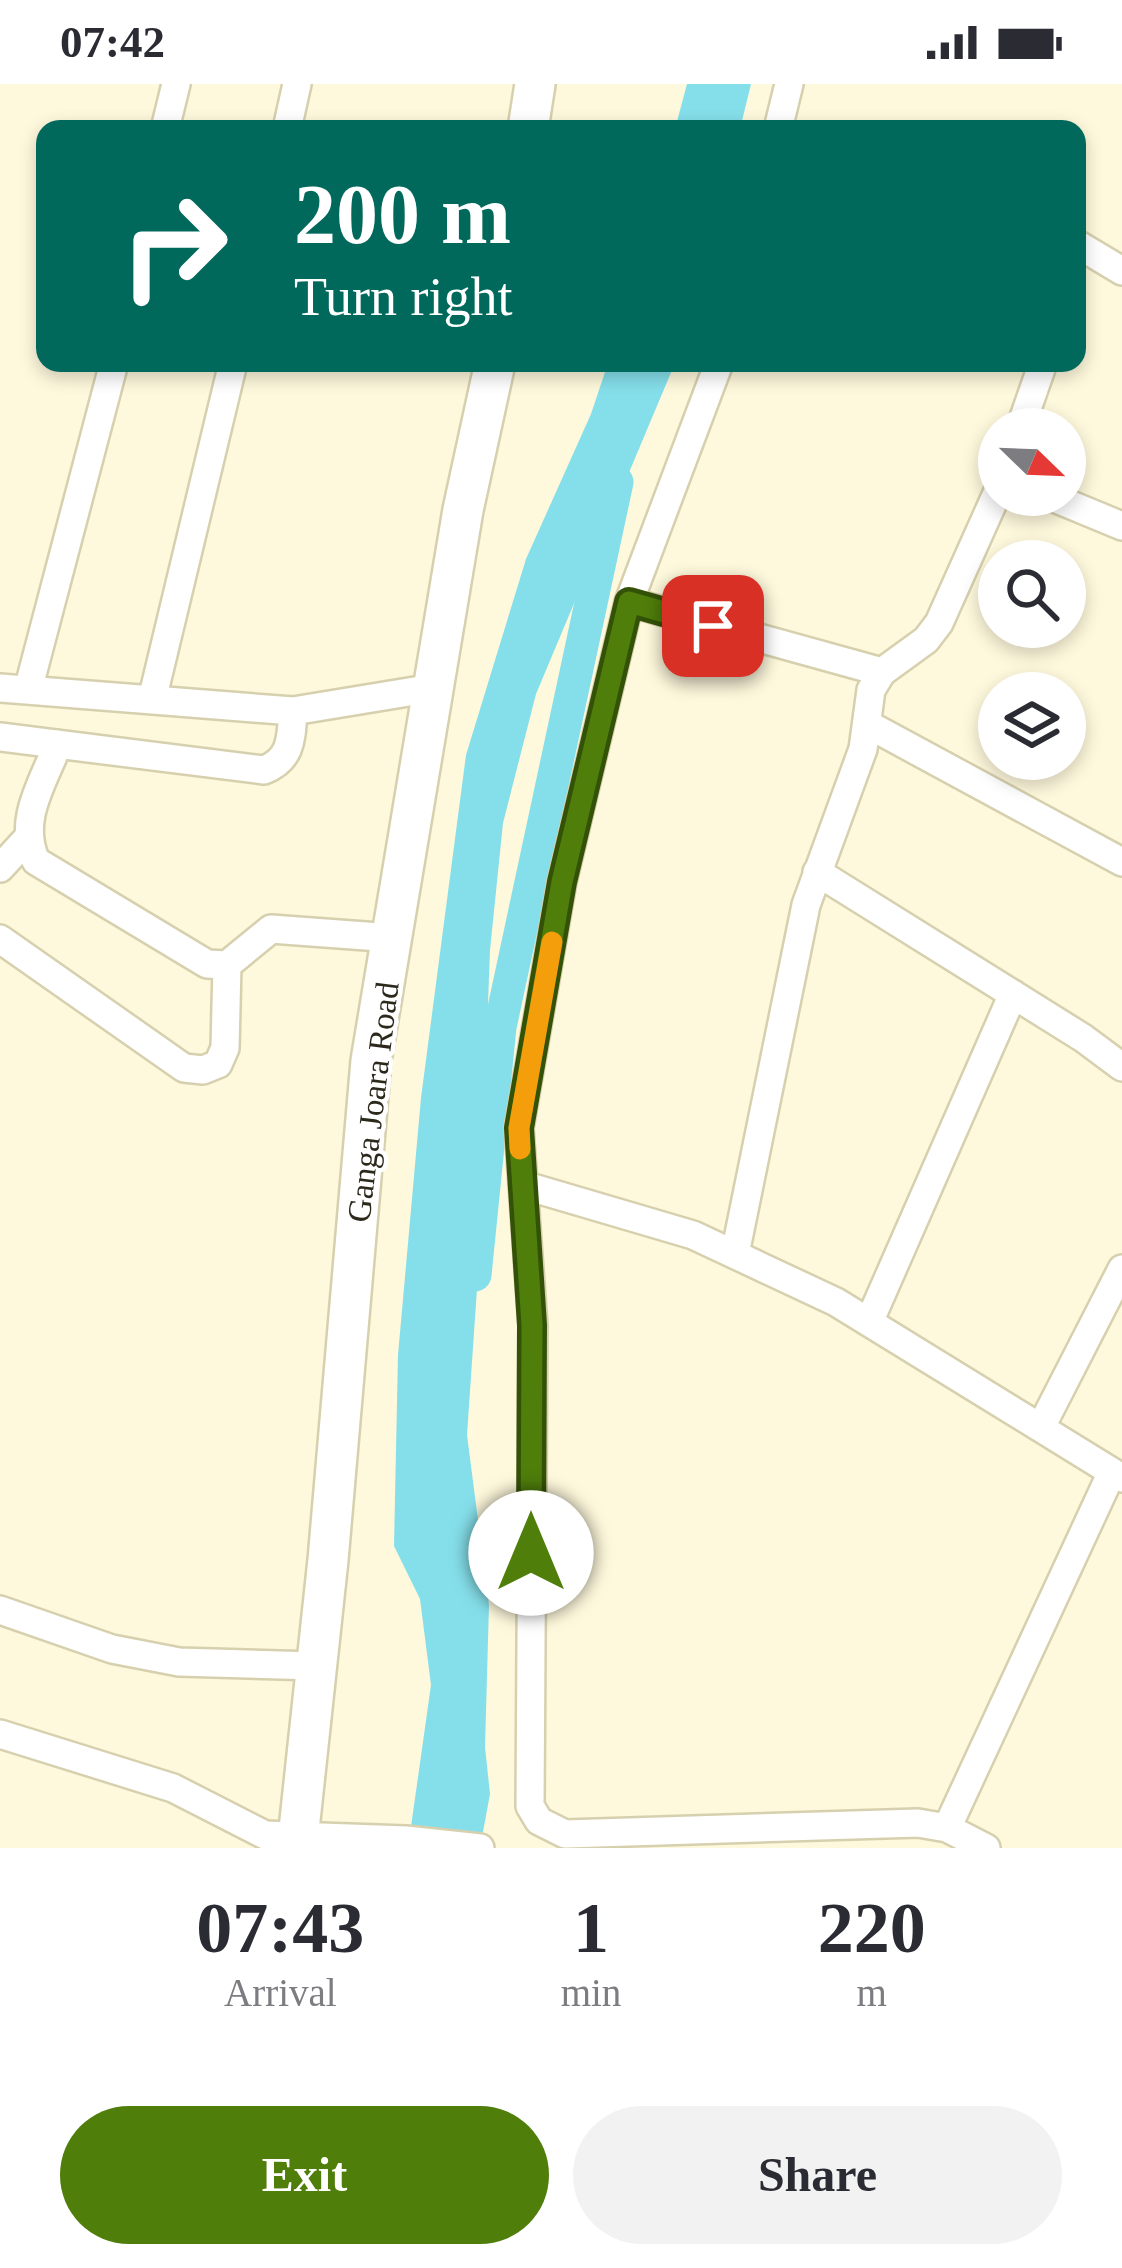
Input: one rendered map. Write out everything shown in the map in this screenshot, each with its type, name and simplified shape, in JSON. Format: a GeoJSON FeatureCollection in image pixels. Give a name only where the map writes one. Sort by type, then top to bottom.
{"type":"FeatureCollection","features":[{"type":"Feature","properties":{"kind":"main road"},"geometry":{"type":"LineString","coordinates":[[529,120],[535,84]]}},
{"type":"Feature","properties":{"kind":"main road","name":"Ganga Joara Road"},"geometry":{"type":"LineString","coordinates":[[298,1842],[371,1061],[463,510],[493,372]]}},
{"type":"Feature","properties":{"kind":"street"},"geometry":{"type":"LineString","coordinates":[[167,120],[176,84]]}},
{"type":"Feature","properties":{"kind":"street"},"geometry":{"type":"LineString","coordinates":[[289,120],[297,84]]}},
{"type":"Feature","properties":{"kind":"street"},"geometry":{"type":"LineString","coordinates":[[780,120],[790,84]]}},
{"type":"Feature","properties":{"kind":"street"},"geometry":{"type":"LineString","coordinates":[[1086,254],[1122,271]]}},
{"type":"Feature","properties":{"kind":"street"},"geometry":{"type":"LineString","coordinates":[[111,372],[14,689],[293,711],[433,688]]}},
{"type":"Feature","properties":{"kind":"street"},"geometry":{"type":"LineString","coordinates":[[152,700],[231,372]]}},
{"type":"Feature","properties":{"kind":"street"},"geometry":{"type":"LineString","coordinates":[[715,372],[629,602],[562,882],[519,1128],[532,1325],[530,1806],[550,1839],[565,1834],[918,1823],[947,1828],[986,1848]]}},
{"type":"Feature","properties":{"kind":"street"},"geometry":{"type":"LineString","coordinates":[[1027,408],[1039,372]]}},
{"type":"Feature","properties":{"kind":"street"},"geometry":{"type":"LineString","coordinates":[[1086,511],[1122,526]]}},
{"type":"Feature","properties":{"kind":"street"},"geometry":{"type":"LineString","coordinates":[[735,1255],[798,941],[817,872],[863,749],[871,690],[882,672],[926,640],[939,623],[987,516]]}},
{"type":"Feature","properties":{"kind":"street"},"geometry":{"type":"LineString","coordinates":[[629,602],[882,672]]}},
{"type":"Feature","properties":{"kind":"street"},"geometry":{"type":"LineString","coordinates":[[0,736],[264,770],[279,764],[290,748],[293,711]]}},
{"type":"Feature","properties":{"kind":"street"},"geometry":{"type":"LineString","coordinates":[[868,725],[1122,862]]}},
{"type":"Feature","properties":{"kind":"street"},"geometry":{"type":"LineString","coordinates":[[58,744],[28,820],[26,840],[36,861],[207,964],[227,965],[271,929],[393,938]]}},
{"type":"Feature","properties":{"kind":"street"},"geometry":{"type":"LineString","coordinates":[[0,868],[26,840]]}},
{"type":"Feature","properties":{"kind":"street"},"geometry":{"type":"LineString","coordinates":[[817,872],[1122,1066]]}},
{"type":"Feature","properties":{"kind":"street"},"geometry":{"type":"LineString","coordinates":[[0,939],[184,1068],[203,1070],[218,1064],[225,1048],[227,965]]}},
{"type":"Feature","properties":{"kind":"street"},"geometry":{"type":"LineString","coordinates":[[870,1320],[1013,994]]}},
{"type":"Feature","properties":{"kind":"street"},"geometry":{"type":"LineString","coordinates":[[523,1185],[693,1235],[870,1320],[1117,1475],[947,1828]]}},
{"type":"Feature","properties":{"kind":"street"},"geometry":{"type":"LineString","coordinates":[[1041,1427],[1122,1269]]}},
{"type":"Feature","properties":{"kind":"street"},"geometry":{"type":"LineString","coordinates":[[0,1610],[112,1649],[179,1662],[316,1666]]}},
{"type":"Feature","properties":{"kind":"street"},"geometry":{"type":"LineString","coordinates":[[0,1734],[173,1788],[265,1835],[298,1842],[406,1840],[480,1848]]}},
{"type":"Feature","properties":{"kind":"water"},"geometry":{"type":"Polygon","coordinates":[[[687,84],[751,84],[742,120],[677,120],[687,84]]]}},
{"type":"Feature","properties":{"kind":"water"},"geometry":{"type":"Polygon","coordinates":[[[605,372],[671,372],[536,694],[503,823],[490,950],[467,1435],[489,1605],[485,1747],[490,1794],[480,1848],[408,1848],[431,1685],[420,1599],[394,1546],[398,1355],[421,1098],[466,755],[526,559],[605,372]]]}},
{"type":"Feature","properties":{"kind":"waterway"},"geometry":{"type":"LineString","coordinates":[[475,1275],[500,1027],[617,482]]}},
{"type":"Feature","properties":{"kind":"slow traffic"},"geometry":{"type":"LineString","coordinates":[[520,1149],[519,1128],[552,942]]}},
{"type":"Feature","properties":{"kind":"route"},"geometry":{"type":"LineString","coordinates":[[531,1553],[532,1325],[519,1128],[562,882],[629,602],[713,626]]}}]}
